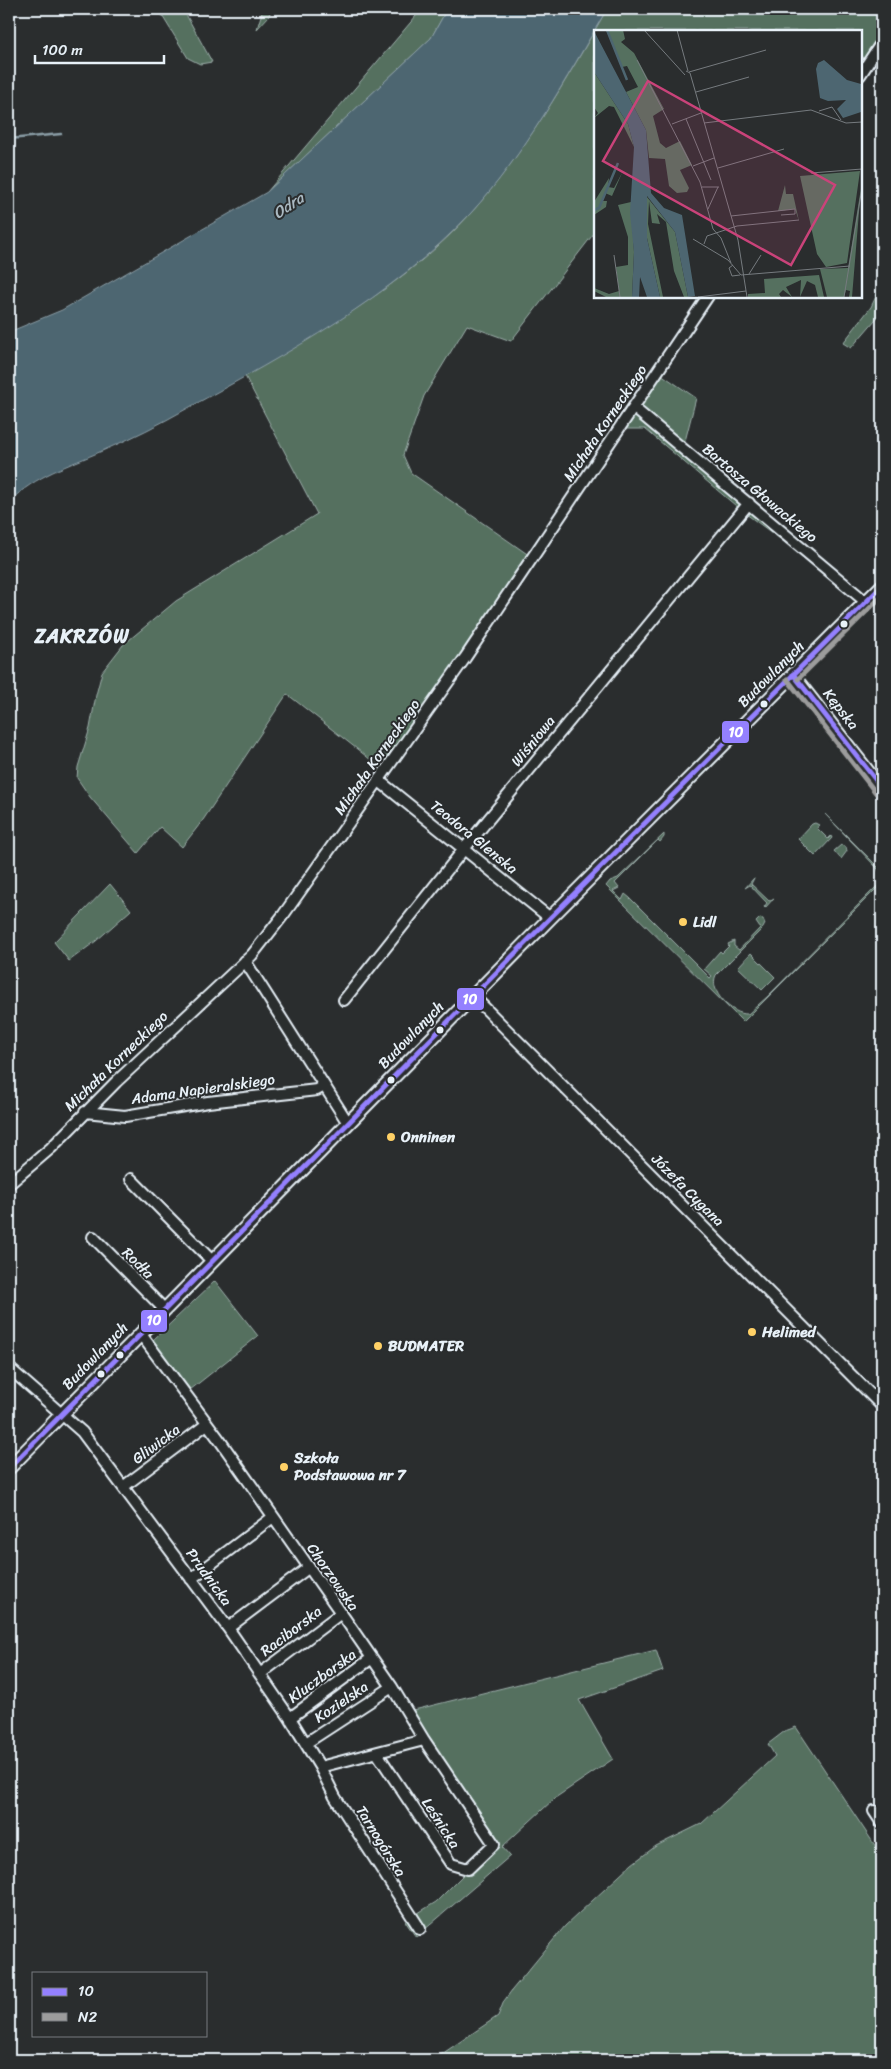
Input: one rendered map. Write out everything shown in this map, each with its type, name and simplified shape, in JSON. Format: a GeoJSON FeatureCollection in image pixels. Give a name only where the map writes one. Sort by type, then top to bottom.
{"type":"FeatureCollection","features":[{"type":"Feature","properties":{"kind":"main road","name":"Budowlanych"},"geometry":{"type":"LineString","coordinates":[[9,1468],[550,918],[882,586]]}},
{"type":"Feature","properties":{"kind":"street"},"geometry":{"type":"LineString","coordinates":[[861,74],[882,42]]}},
{"type":"Feature","properties":{"kind":"street","name":"Michała Korneckiego"},"geometry":{"type":"LineString","coordinates":[[9,1184],[51,1148],[85,1112],[252,955],[284,914],[465,658],[707,298]]}},
{"type":"Feature","properties":{"kind":"street","name":"Bartosza Głowackiego"},"geometry":{"type":"LineString","coordinates":[[634,408],[866,602]]}},
{"type":"Feature","properties":{"kind":"street","name":"Wiśniowa"},"geometry":{"type":"LineString","coordinates":[[344,1000],[464,849],[749,503]]}},
{"type":"Feature","properties":{"kind":"street","name":"Kępska"},"geometry":{"type":"LineString","coordinates":[[793,674],[882,788]]}},
{"type":"Feature","properties":{"kind":"street","name":"Teodora Glenska"},"geometry":{"type":"LineString","coordinates":[[378,780],[550,918]]}},
{"type":"Feature","properties":{"kind":"street"},"geometry":{"type":"LineString","coordinates":[[245,960],[348,1123]]}},
{"type":"Feature","properties":{"kind":"street","name":"Józefa Cygana"},"geometry":{"type":"LineString","coordinates":[[473,996],[882,1406]]}},
{"type":"Feature","properties":{"kind":"street","name":"Adama Napieralskiego"},"geometry":{"type":"LineString","coordinates":[[85,1112],[125,1116],[208,1102],[317,1090],[324,1086]]}},
{"type":"Feature","properties":{"kind":"street"},"geometry":{"type":"LineString","coordinates":[[131,1178],[212,1261]]}},
{"type":"Feature","properties":{"kind":"street","name":"Rodła"},"geometry":{"type":"LineString","coordinates":[[93,1237],[164,1309]]}},
{"type":"Feature","properties":{"kind":"street","name":"Chorzowska"},"geometry":{"type":"LineString","coordinates":[[140,1333],[341,1612],[494,1844]]}},
{"type":"Feature","properties":{"kind":"street","name":"Prudnicka"},"geometry":{"type":"LineString","coordinates":[[9,1368],[82,1432],[228,1628],[290,1718],[320,1767]]}},
{"type":"Feature","properties":{"kind":"street","name":"Gliwicka"},"geometry":{"type":"LineString","coordinates":[[123,1487],[207,1424]]}},
{"type":"Feature","properties":{"kind":"street"},"geometry":{"type":"LineString","coordinates":[[191,1578],[273,1517]]}},
{"type":"Feature","properties":{"kind":"street"},"geometry":{"type":"LineString","coordinates":[[228,1628],[308,1568]]}},
{"type":"Feature","properties":{"kind":"street","name":"Raciborska"},"geometry":{"type":"LineString","coordinates":[[260,1674],[341,1612]]}},
{"type":"Feature","properties":{"kind":"street","name":"Kluczborska"},"geometry":{"type":"LineString","coordinates":[[290,1718],[372,1658]]}},
{"type":"Feature","properties":{"kind":"street","name":"Kozielska"},"geometry":{"type":"LineString","coordinates":[[306,1743],[392,1687]]}},
{"type":"Feature","properties":{"kind":"street"},"geometry":{"type":"LineString","coordinates":[[320,1767],[424,1740]]}},
{"type":"Feature","properties":{"kind":"street","name":"Leśnicka"},"geometry":{"type":"LineString","coordinates":[[377,1752],[451,1864],[468,1869],[494,1844]]}},
{"type":"Feature","properties":{"kind":"street","name":"Tarnogórska"},"geometry":{"type":"LineString","coordinates":[[320,1767],[335,1797],[420,1929]]}},
{"type":"Feature","properties":{"kind":"street"},"geometry":{"type":"LineString","coordinates":[[874,1811],[882,1823]]}},
{"type":"Feature","properties":{"kind":"green space"},"geometry":{"type":"Polygon","coordinates":[[[158,9],[183,9],[212,62],[200,64],[188,58],[158,9]]]}},
{"type":"Feature","properties":{"kind":"green space"},"geometry":{"type":"Polygon","coordinates":[[[263,9],[271,9],[269,16],[257,29],[263,9]]]}},
{"type":"Feature","properties":{"kind":"green space"},"geometry":{"type":"Polygon","coordinates":[[[419,9],[447,9],[431,38],[267,192],[416,16],[419,9]]]}},
{"type":"Feature","properties":{"kind":"green space"},"geometry":{"type":"Polygon","coordinates":[[[607,9],[882,9],[882,42],[861,74],[861,30],[595,30],[607,9]]]}},
{"type":"Feature","properties":{"kind":"green space"},"geometry":{"type":"Polygon","coordinates":[[[594,31],[594,233],[511,341],[467,325],[424,396],[403,455],[411,473],[533,558],[385,771],[287,694],[203,820],[182,847],[160,827],[138,853],[90,797],[77,778],[78,767],[90,728],[102,672],[123,645],[176,601],[317,514],[245,376],[305,341],[364,303],[393,283],[447,238],[471,213],[510,165],[560,88],[594,31]]]}},
{"type":"Feature","properties":{"kind":"green space"},"geometry":{"type":"Polygon","coordinates":[[[882,284],[882,312],[851,348],[843,343],[871,307],[882,284]]]}},
{"type":"Feature","properties":{"kind":"green space"},"geometry":{"type":"Polygon","coordinates":[[[658,372],[696,398],[683,449],[866,602],[742,511],[645,429],[619,429],[658,372]]]}},
{"type":"Feature","properties":{"kind":"green space"},"geometry":{"type":"Polygon","coordinates":[[[825,814],[882,871],[882,883],[743,1022],[606,886],[610,881],[618,878],[664,834],[660,842],[658,840],[615,883],[619,888],[613,891],[622,900],[625,894],[630,898],[710,978],[712,976],[704,969],[720,951],[722,953],[729,946],[728,944],[734,941],[734,946],[739,950],[760,928],[756,922],[760,918],[763,919],[765,924],[763,928],[716,975],[714,981],[718,995],[723,1001],[735,1011],[748,1014],[880,883],[881,875],[878,869],[825,814]]]}},
{"type":"Feature","properties":{"kind":"green space"},"geometry":{"type":"Polygon","coordinates":[[[815,823],[819,825],[817,828],[828,839],[831,836],[832,838],[815,856],[798,839],[815,823]]]}},
{"type":"Feature","properties":{"kind":"green space"},"geometry":{"type":"Polygon","coordinates":[[[841,845],[846,847],[847,851],[841,859],[834,851],[841,845]]]}},
{"type":"Feature","properties":{"kind":"green space"},"geometry":{"type":"Polygon","coordinates":[[[754,878],[751,884],[769,901],[774,898],[765,908],[767,903],[750,885],[745,888],[754,878]]]}},
{"type":"Feature","properties":{"kind":"green space"},"geometry":{"type":"Polygon","coordinates":[[[110,884],[131,910],[96,941],[69,961],[54,942],[110,884]]]}},
{"type":"Feature","properties":{"kind":"green space"},"geometry":{"type":"Polygon","coordinates":[[[751,953],[775,977],[762,990],[738,967],[751,953]]]}},
{"type":"Feature","properties":{"kind":"green space"},"geometry":{"type":"Polygon","coordinates":[[[215,1281],[258,1336],[190,1390],[153,1340],[215,1281]]]}},
{"type":"Feature","properties":{"kind":"green space"},"geometry":{"type":"Polygon","coordinates":[[[656,1650],[663,1671],[579,1700],[613,1759],[555,1798],[502,1847],[510,1856],[416,1937],[405,1921],[436,1902],[494,1844],[406,1711],[656,1650]]]}},
{"type":"Feature","properties":{"kind":"green space"},"geometry":{"type":"Polygon","coordinates":[[[796,1727],[882,1856],[882,2060],[433,2060],[498,2016],[504,2001],[512,1990],[565,1926],[632,1864],[656,1846],[701,1824],[775,1756],[768,1744],[785,1731],[796,1727]]]}},
{"type":"Feature","properties":{"kind":"water","name":"Odra"},"geometry":{"type":"Polygon","coordinates":[[[447,9],[607,9],[544,115],[490,191],[440,244],[407,272],[337,322],[263,367],[146,431],[41,478],[9,502],[9,332],[62,310],[267,192],[431,38],[447,9]]]}},
{"type":"Feature","properties":{"kind":"waterway"},"geometry":{"type":"LineString","coordinates":[[9,139],[61,134]]}},
{"type":"Feature","properties":{"kind":"transit line","name":"10"},"geometry":{"type":"LineString","coordinates":[[9,1468],[550,918],[882,586]]}},
{"type":"Feature","properties":{"kind":"transit line","name":"N2"},"geometry":{"type":"LineString","coordinates":[[798,679],[882,596]]}},
{"type":"Feature","properties":{"kind":"transit line","name":"10"},"geometry":{"type":"LineString","coordinates":[[793,674],[882,788]]}},
{"type":"Feature","properties":{"kind":"transit line","name":"N2"},"geometry":{"type":"LineString","coordinates":[[787,679],[876,793]]}},
{"type":"Feature","properties":{"kind":"place","name":"Lidl"},"geometry":{"type":"Point","coordinates":[683,922]}},
{"type":"Feature","properties":{"kind":"place","name":"Onninen"},"geometry":{"type":"Point","coordinates":[391,1137]}},
{"type":"Feature","properties":{"kind":"place","name":"Helimed"},"geometry":{"type":"Point","coordinates":[752,1332]}},
{"type":"Feature","properties":{"kind":"place","name":"BUDMATER"},"geometry":{"type":"Point","coordinates":[378,1346]}},
{"type":"Feature","properties":{"kind":"place","name":"Szkoła Podstawowa nr 7"},"geometry":{"type":"Point","coordinates":[284,1467]}},
{"type":"Feature","properties":{"kind":"district","name":"ZAKRZÓW"},"geometry":{"type":"Point","coordinates":[82,636]}}]}
